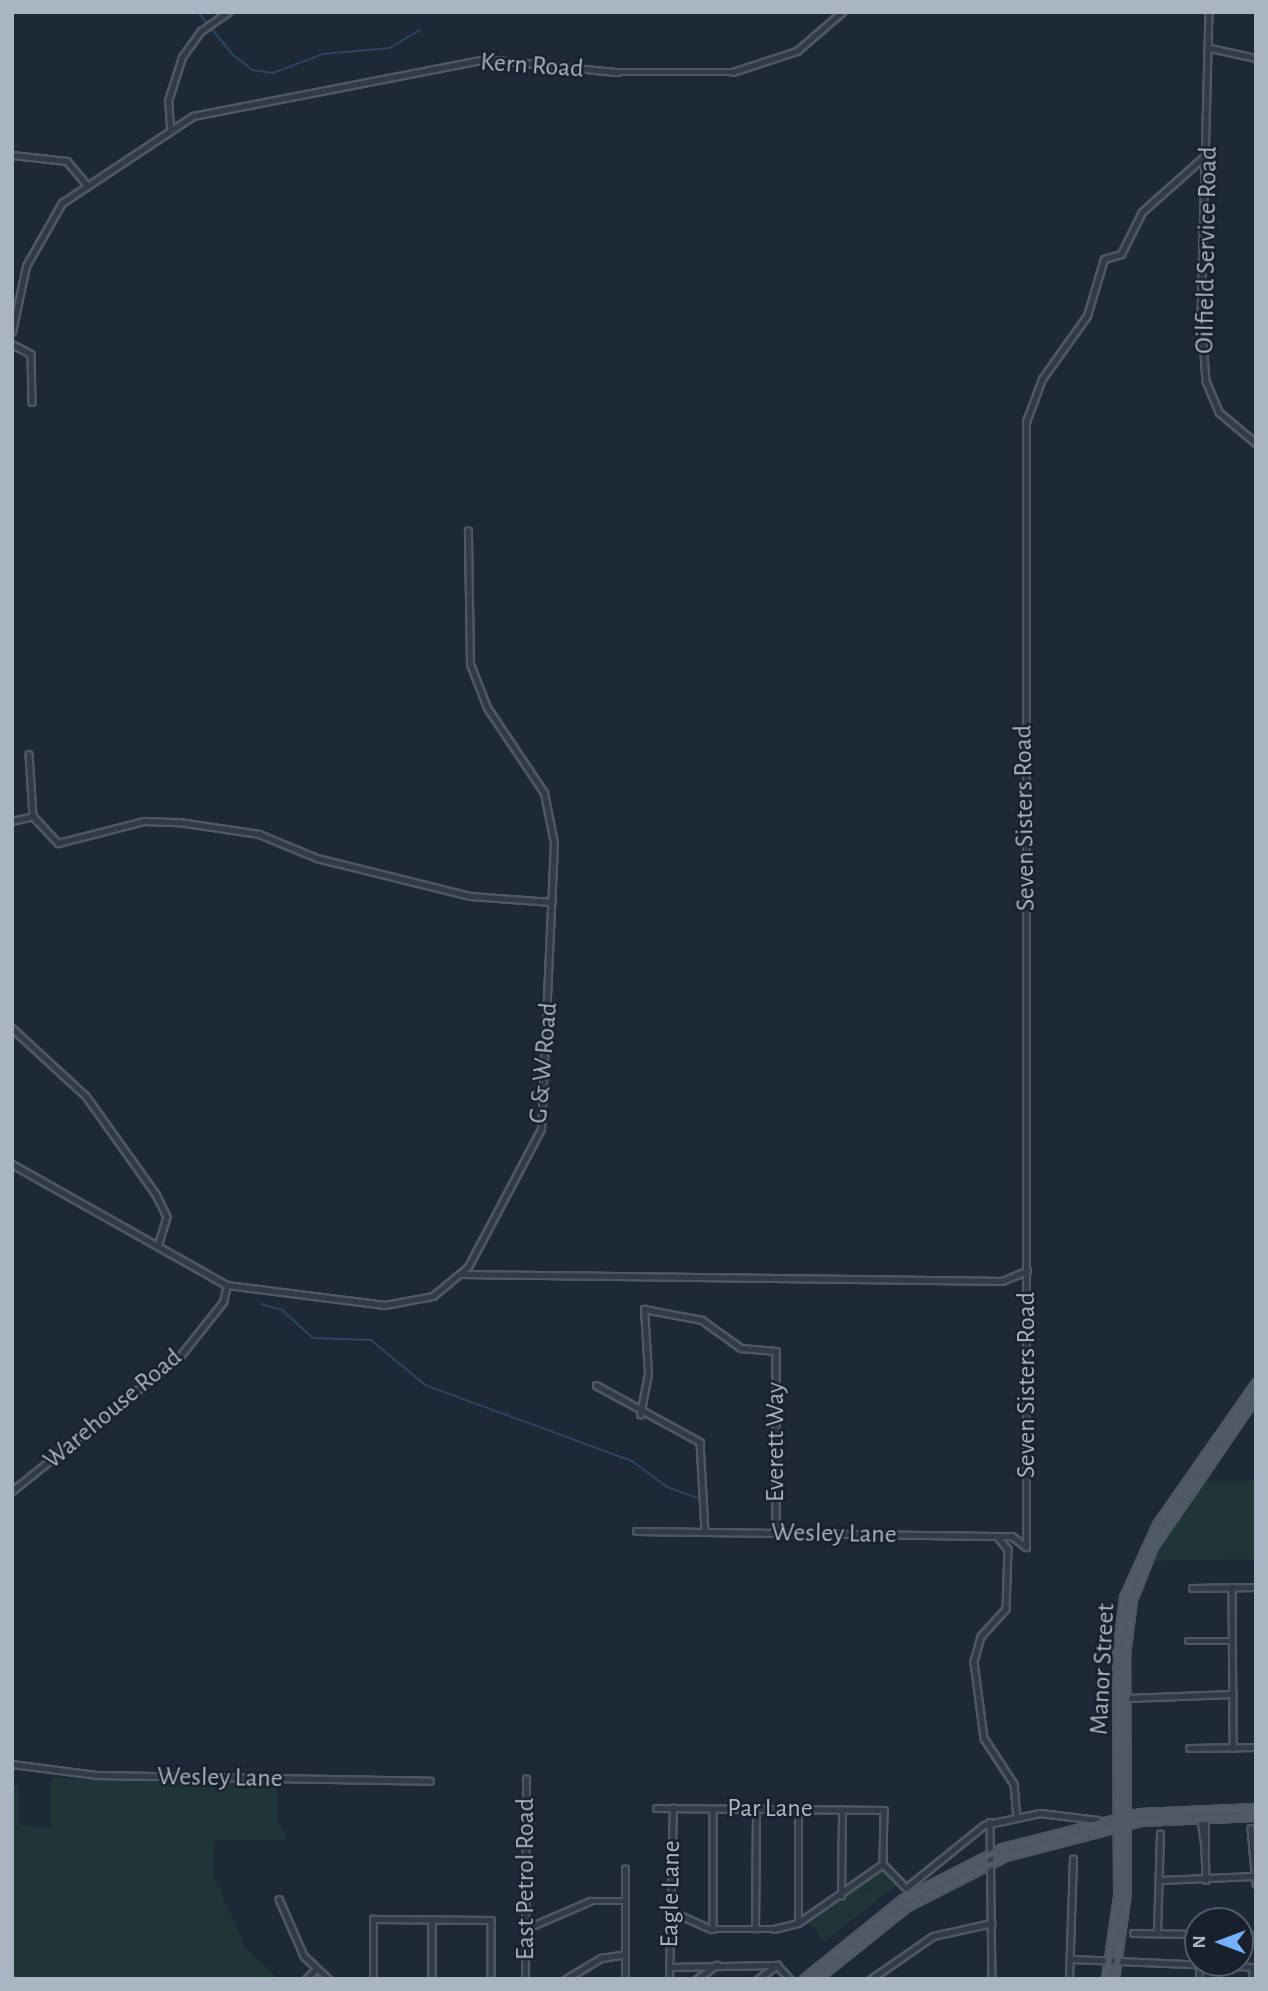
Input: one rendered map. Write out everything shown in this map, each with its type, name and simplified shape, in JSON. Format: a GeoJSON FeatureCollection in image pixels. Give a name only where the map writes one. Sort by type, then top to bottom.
{"type":"FeatureCollection","features":[{"type":"Feature","properties":{"kind":"main road","name":"Manor Street"},"geometry":{"type":"LineString","coordinates":[[1106,1979],[1118,1908],[1117,1655],[1124,1598],[1157,1525],[1256,1383]]}},
{"type":"Feature","properties":{"kind":"main road","name":"Manor Street"},"geometry":{"type":"LineString","coordinates":[[1115,1979],[1127,1826],[1126,1698],[1129,1618],[1142,1573],[1256,1398]]}},
{"type":"Feature","properties":{"kind":"main road"},"geometry":{"type":"LineString","coordinates":[[804,1979],[822,1961],[903,1899],[992,1853],[1098,1820],[1256,1808]]}},
{"type":"Feature","properties":{"kind":"main road"},"geometry":{"type":"LineString","coordinates":[[818,1978],[885,1922],[992,1863],[1127,1826],[1203,1818],[1256,1817]]}},
{"type":"Feature","properties":{"kind":"main road"},"geometry":{"type":"LineString","coordinates":[[818,1978],[822,1961]]}},
{"type":"Feature","properties":{"kind":"street"},"geometry":{"type":"LineString","coordinates":[[170,127],[168,100],[182,57],[201,31],[228,12]]}},
{"type":"Feature","properties":{"kind":"street","name":"Kern Road"},"geometry":{"type":"LineString","coordinates":[[12,332],[26,266],[42,234],[62,204],[170,127],[225,107],[486,59],[642,73],[733,72],[797,51],[842,12]]}},
{"type":"Feature","properties":{"kind":"street","name":"Oilfield Service Road"},"geometry":{"type":"LineString","coordinates":[[1209,12],[1201,313],[1206,381],[1219,412],[1256,443]]}},
{"type":"Feature","properties":{"kind":"street"},"geometry":{"type":"LineString","coordinates":[[1210,48],[1256,58]]}},
{"type":"Feature","properties":{"kind":"street"},"geometry":{"type":"LineString","coordinates":[[12,155],[67,161],[87,184]]}},
{"type":"Feature","properties":{"kind":"street","name":"Seven Sisters Road"},"geometry":{"type":"LineString","coordinates":[[1026,1547],[1026,422],[1042,379],[1087,317],[1104,259],[1121,254],[1142,212],[1206,155]]}},
{"type":"Feature","properties":{"kind":"street"},"geometry":{"type":"LineString","coordinates":[[12,344],[31,354],[32,402]]}},
{"type":"Feature","properties":{"kind":"street","name":"G & W Road"},"geometry":{"type":"LineString","coordinates":[[12,1164],[227,1285],[385,1305],[433,1296],[461,1274],[541,1129],[552,902],[553,815],[487,708],[470,664],[468,531]]}},
{"type":"Feature","properties":{"kind":"street"},"geometry":{"type":"LineString","coordinates":[[29,754],[33,816],[55,842],[144,821],[179,822],[259,834],[317,858],[470,896],[552,902]]}},
{"type":"Feature","properties":{"kind":"street"},"geometry":{"type":"LineString","coordinates":[[12,821],[33,816]]}},
{"type":"Feature","properties":{"kind":"street"},"geometry":{"type":"LineString","coordinates":[[12,1028],[86,1096],[156,1194],[167,1217],[158,1246]]}},
{"type":"Feature","properties":{"kind":"street"},"geometry":{"type":"LineString","coordinates":[[461,1274],[1002,1281],[1027,1271]]}},
{"type":"Feature","properties":{"kind":"street","name":"Warehouse Road"},"geometry":{"type":"LineString","coordinates":[[12,1491],[167,1368],[223,1302],[227,1285]]}},
{"type":"Feature","properties":{"kind":"street","name":"Everett Way"},"geometry":{"type":"LineString","coordinates":[[640,1415],[648,1374],[644,1309],[702,1320],[741,1348],[776,1351],[776,1533]]}},
{"type":"Feature","properties":{"kind":"street"},"geometry":{"type":"LineString","coordinates":[[596,1385],[640,1415],[700,1442],[705,1532]]}},
{"type":"Feature","properties":{"kind":"street","name":"Wesley Lane"},"geometry":{"type":"LineString","coordinates":[[636,1531],[1015,1536],[1026,1547]]}},
{"type":"Feature","properties":{"kind":"street"},"geometry":{"type":"LineString","coordinates":[[997,1536],[1008,1549],[1006,1609],[981,1637],[974,1660],[984,1738],[1014,1784],[1017,1816]]}},
{"type":"Feature","properties":{"kind":"street"},"geometry":{"type":"LineString","coordinates":[[1231,1587],[1233,1748]]}},
{"type":"Feature","properties":{"kind":"street"},"geometry":{"type":"LineString","coordinates":[[1192,1588],[1256,1587]]}},
{"type":"Feature","properties":{"kind":"street"},"geometry":{"type":"LineString","coordinates":[[1188,1641],[1232,1641]]}},
{"type":"Feature","properties":{"kind":"street"},"geometry":{"type":"LineString","coordinates":[[1126,1698],[1233,1694]]}},
{"type":"Feature","properties":{"kind":"street"},"geometry":{"type":"LineString","coordinates":[[1189,1748],[1256,1747]]}},
{"type":"Feature","properties":{"kind":"street","name":"Wesley Lane"},"geometry":{"type":"LineString","coordinates":[[12,1764],[97,1775],[430,1781]]}},
{"type":"Feature","properties":{"kind":"street","name":"East Petrol Road"},"geometry":{"type":"LineString","coordinates":[[525,1979],[526,1779]]}},
{"type":"Feature","properties":{"kind":"street","name":"Par Lane"},"geometry":{"type":"LineString","coordinates":[[656,1808],[884,1811],[883,1864]]}},
{"type":"Feature","properties":{"kind":"street","name":"Eagle Lane"},"geometry":{"type":"LineString","coordinates":[[669,1979],[673,1808]]}},
{"type":"Feature","properties":{"kind":"street"},"geometry":{"type":"LineString","coordinates":[[798,1923],[799,1808]]}},
{"type":"Feature","properties":{"kind":"street"},"geometry":{"type":"LineString","coordinates":[[713,1809],[713,1929]]}},
{"type":"Feature","properties":{"kind":"street"},"geometry":{"type":"LineString","coordinates":[[755,1929],[756,1809]]}},
{"type":"Feature","properties":{"kind":"street"},"geometry":{"type":"LineString","coordinates":[[841,1897],[842,1810]]}},
{"type":"Feature","properties":{"kind":"street"},"geometry":{"type":"LineString","coordinates":[[671,1911],[713,1929],[755,1929],[798,1923],[841,1897],[883,1864],[906,1888],[969,1834],[990,1822],[1017,1816],[1076,1813],[1098,1820]]}},
{"type":"Feature","properties":{"kind":"street"},"geometry":{"type":"LineString","coordinates":[[1203,1818],[1206,1880]]}},
{"type":"Feature","properties":{"kind":"street"},"geometry":{"type":"LineString","coordinates":[[990,1822],[992,1979]]}},
{"type":"Feature","properties":{"kind":"street"},"geometry":{"type":"LineString","coordinates":[[1251,1828],[1253,1876],[1256,1884]]}},
{"type":"Feature","properties":{"kind":"street"},"geometry":{"type":"LineString","coordinates":[[1157,1933],[1161,1880],[1160,1834]]}},
{"type":"Feature","properties":{"kind":"street"},"geometry":{"type":"LineString","coordinates":[[1069,1979],[1073,1959],[1073,1859]]}},
{"type":"Feature","properties":{"kind":"street"},"geometry":{"type":"LineString","coordinates":[[625,1869],[625,1979]]}},
{"type":"Feature","properties":{"kind":"street"},"geometry":{"type":"LineString","coordinates":[[1161,1880],[1253,1876]]}},
{"type":"Feature","properties":{"kind":"street"},"geometry":{"type":"LineString","coordinates":[[279,1899],[316,1969],[329,1979]]}},
{"type":"Feature","properties":{"kind":"street"},"geometry":{"type":"LineString","coordinates":[[525,1929],[590,1901],[625,1900]]}},
{"type":"Feature","properties":{"kind":"street"},"geometry":{"type":"LineString","coordinates":[[373,1979],[373,1919],[491,1920],[491,1979]]}},
{"type":"Feature","properties":{"kind":"street"},"geometry":{"type":"LineString","coordinates":[[432,1919],[432,1979]]}},
{"type":"Feature","properties":{"kind":"street"},"geometry":{"type":"LineString","coordinates":[[871,1979],[933,1936],[992,1923]]}},
{"type":"Feature","properties":{"kind":"street"},"geometry":{"type":"LineString","coordinates":[[1133,1933],[1184,1934]]}},
{"type":"Feature","properties":{"kind":"street"},"geometry":{"type":"LineString","coordinates":[[566,1979],[601,1958],[625,1954]]}},
{"type":"Feature","properties":{"kind":"street"},"geometry":{"type":"LineString","coordinates":[[1073,1959],[1184,1966]]}},
{"type":"Feature","properties":{"kind":"street"},"geometry":{"type":"LineString","coordinates":[[669,1967],[717,1964],[777,1965],[790,1979]]}},
{"type":"Feature","properties":{"kind":"street"},"geometry":{"type":"LineString","coordinates":[[697,1979],[717,1964]]}},
{"type":"Feature","properties":{"kind":"street"},"geometry":{"type":"LineString","coordinates":[[758,1979],[777,1965]]}},
{"type":"Feature","properties":{"kind":"street"},"geometry":{"type":"LineString","coordinates":[[306,1979],[316,1969]]}},
{"type":"Feature","properties":{"kind":"green space"},"geometry":{"type":"Polygon","coordinates":[[[1205,1481],[1256,1481],[1256,1559],[1153,1561],[1205,1481]]]}},
{"type":"Feature","properties":{"kind":"green space"},"geometry":{"type":"Polygon","coordinates":[[[51,1778],[277,1782],[277,1818],[287,1840],[215,1840],[214,1877],[246,1948],[278,1979],[12,1979],[12,1786],[19,1785],[19,1825],[51,1828],[51,1778]]]}},
{"type":"Feature","properties":{"kind":"green space"},"geometry":{"type":"Polygon","coordinates":[[[883,1866],[897,1885],[878,1900],[864,1880],[883,1866]]]}},
{"type":"Feature","properties":{"kind":"green space"},"geometry":{"type":"Polygon","coordinates":[[[863,1881],[878,1900],[824,1942],[809,1923],[863,1881]]]}},
{"type":"Feature","properties":{"kind":"waterway"},"geometry":{"type":"LineString","coordinates":[[198,12],[233,55],[252,70],[273,73],[323,54],[390,48],[420,30]]}},
{"type":"Feature","properties":{"kind":"waterway"},"geometry":{"type":"LineString","coordinates":[[261,1304],[282,1310],[313,1338],[371,1340],[425,1385],[632,1461],[667,1487],[702,1500]]}}]}
